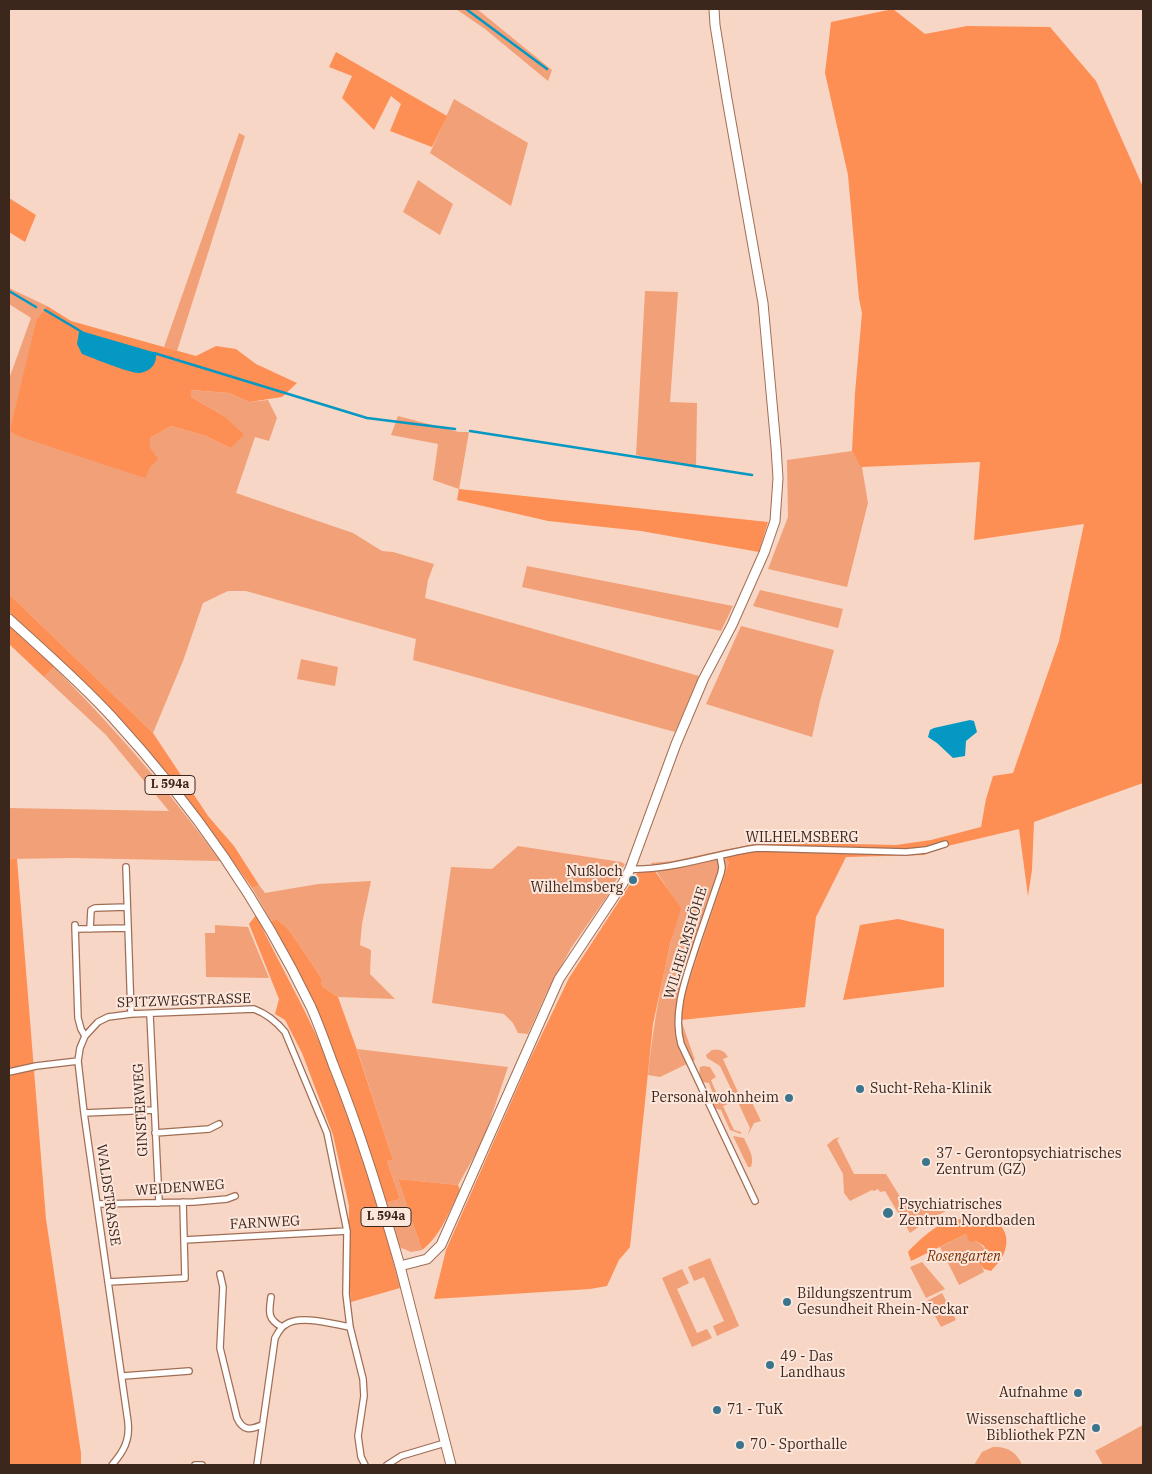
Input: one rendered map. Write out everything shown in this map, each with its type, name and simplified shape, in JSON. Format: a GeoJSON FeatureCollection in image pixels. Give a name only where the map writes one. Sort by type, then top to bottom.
{"type":"FeatureCollection","features":[{"type":"Feature","properties":{"kind":"main road"},"geometry":{"type":"LineString","coordinates":[[451,1465],[400,1266],[427,1259],[441,1244],[559,979],[630,869],[676,744],[703,680],[732,625],[764,553],[775,521],[778,478],[777,455],[763,302],[725,90],[714,9]]}},
{"type":"Feature","properties":{"kind":"main road","name":"L 594a"},"geometry":{"type":"LineString","coordinates":[[9,619],[111,716],[158,770],[202,825],[250,896],[312,1008],[353,1114],[400,1266]]}},
{"type":"Feature","properties":{"kind":"street","name":"WILHELMSBERG"},"geometry":{"type":"LineString","coordinates":[[630,869],[652,868],[758,848],[906,852],[926,850],[945,844]]}},
{"type":"Feature","properties":{"kind":"street","name":"WILHELMSHÖHE"},"geometry":{"type":"LineString","coordinates":[[720,856],[721,873],[688,970],[678,1012],[678,1031],[681,1044],[756,1201]]}},
{"type":"Feature","properties":{"kind":"street"},"geometry":{"type":"LineString","coordinates":[[126,867],[131,1014]]}},
{"type":"Feature","properties":{"kind":"street"},"geometry":{"type":"LineString","coordinates":[[90,929],[91,910],[95,908],[127,907]]}},
{"type":"Feature","properties":{"kind":"street"},"geometry":{"type":"LineString","coordinates":[[86,1036],[81,1029],[78,1018],[75,927],[90,929],[128,928]]}},
{"type":"Feature","properties":{"kind":"street","name":"SPITZWEGSTRASSE"},"geometry":{"type":"LineString","coordinates":[[86,1036],[98,1022],[108,1017],[131,1014],[150,1015],[254,1009],[277,1022],[284,1032],[327,1133],[347,1231],[345,1280],[350,1326],[363,1379],[364,1396],[358,1436],[361,1457],[365,1465]]}},
{"type":"Feature","properties":{"kind":"street","name":"GINSTERWEG"},"geometry":{"type":"LineString","coordinates":[[150,1015],[159,1203]]}},
{"type":"Feature","properties":{"kind":"street","name":"WALDSTRASSE"},"geometry":{"type":"LineString","coordinates":[[86,1036],[80,1048],[78,1061],[108,1282],[123,1376],[128,1434],[126,1447],[112,1465]]}},
{"type":"Feature","properties":{"kind":"street"},"geometry":{"type":"LineString","coordinates":[[9,1072],[36,1066],[78,1061]]}},
{"type":"Feature","properties":{"kind":"street"},"geometry":{"type":"LineString","coordinates":[[84,1113],[154,1110]]}},
{"type":"Feature","properties":{"kind":"street"},"geometry":{"type":"LineString","coordinates":[[155,1133],[209,1130],[219,1124]]}},
{"type":"Feature","properties":{"kind":"street","name":"WEIDENWEG"},"geometry":{"type":"LineString","coordinates":[[97,1204],[183,1202],[227,1199],[235,1196]]}},
{"type":"Feature","properties":{"kind":"street"},"geometry":{"type":"LineString","coordinates":[[108,1282],[186,1278],[183,1202]]}},
{"type":"Feature","properties":{"kind":"street","name":"FARNWEG"},"geometry":{"type":"LineString","coordinates":[[184,1240],[347,1231]]}},
{"type":"Feature","properties":{"kind":"street"},"geometry":{"type":"LineString","coordinates":[[220,1274],[223,1287],[220,1348],[237,1418],[240,1425],[245,1428],[251,1429],[262,1425]]}},
{"type":"Feature","properties":{"kind":"street"},"geometry":{"type":"LineString","coordinates":[[271,1297],[269,1308],[271,1319],[282,1327]]}},
{"type":"Feature","properties":{"kind":"street"},"geometry":{"type":"LineString","coordinates":[[257,1465],[276,1338],[282,1327],[289,1322],[301,1320],[350,1326]]}},
{"type":"Feature","properties":{"kind":"street"},"geometry":{"type":"LineString","coordinates":[[123,1376],[190,1371]]}},
{"type":"Feature","properties":{"kind":"street"},"geometry":{"type":"LineString","coordinates":[[387,1465],[401,1456],[445,1443]]}},
{"type":"Feature","properties":{"kind":"street"},"geometry":{"type":"LineString","coordinates":[[194,1465],[202,1465]]}},
{"type":"Feature","properties":{"kind":"green space"},"geometry":{"type":"Polygon","coordinates":[[[456,9],[477,9],[552,70],[548,81],[485,29],[456,9]]]}},
{"type":"Feature","properties":{"kind":"green space"},"geometry":{"type":"Polygon","coordinates":[[[454,99],[528,143],[511,206],[430,153],[454,99]]]}},
{"type":"Feature","properties":{"kind":"green space"},"geometry":{"type":"Polygon","coordinates":[[[239,133],[245,136],[177,351],[164,347],[239,133]]]}},
{"type":"Feature","properties":{"kind":"green space"},"geometry":{"type":"Polygon","coordinates":[[[418,180],[453,204],[440,235],[403,212],[418,180]]]}},
{"type":"Feature","properties":{"kind":"green space"},"geometry":{"type":"Polygon","coordinates":[[[9,288],[47,306],[36,320],[11,431],[150,448],[150,438],[171,426],[206,436],[230,448],[224,416],[191,397],[191,390],[229,393],[249,402],[268,400],[277,418],[269,441],[255,437],[236,493],[353,533],[382,551],[393,552],[434,564],[428,580],[425,598],[699,676],[675,732],[413,660],[416,639],[246,591],[228,591],[203,603],[183,661],[153,733],[9,594],[9,379],[31,318],[9,304],[9,288]]]}},
{"type":"Feature","properties":{"kind":"green space"},"geometry":{"type":"Polygon","coordinates":[[[645,291],[678,292],[670,402],[697,403],[696,468],[636,455],[645,291]]]}},
{"type":"Feature","properties":{"kind":"green space"},"geometry":{"type":"Polygon","coordinates":[[[398,416],[459,432],[469,432],[459,489],[433,480],[438,444],[391,435],[398,416]]]}},
{"type":"Feature","properties":{"kind":"green space"},"geometry":{"type":"Polygon","coordinates":[[[852,451],[862,467],[868,503],[847,587],[768,569],[788,517],[787,460],[852,451]]]}},
{"type":"Feature","properties":{"kind":"green space"},"geometry":{"type":"Polygon","coordinates":[[[527,566],[733,606],[721,631],[522,587],[527,566]]]}},
{"type":"Feature","properties":{"kind":"green space"},"geometry":{"type":"Polygon","coordinates":[[[760,590],[843,609],[838,628],[753,606],[760,590]]]}},
{"type":"Feature","properties":{"kind":"green space"},"geometry":{"type":"Polygon","coordinates":[[[741,626],[834,650],[812,737],[706,704],[741,626]]]}},
{"type":"Feature","properties":{"kind":"green space"},"geometry":{"type":"Polygon","coordinates":[[[301,659],[338,667],[335,686],[297,679],[301,659]]]}},
{"type":"Feature","properties":{"kind":"green space"},"geometry":{"type":"Polygon","coordinates":[[[54,667],[141,761],[181,809],[220,861],[72,858],[9,859],[9,808],[169,811],[106,735],[44,677],[54,667]]]}},
{"type":"Feature","properties":{"kind":"green space"},"geometry":{"type":"Polygon","coordinates":[[[518,846],[625,864],[608,895],[571,948],[546,994],[528,1034],[518,1033],[513,1023],[504,1014],[432,1003],[451,867],[492,869],[518,846]]]}},
{"type":"Feature","properties":{"kind":"green space"},"geometry":{"type":"Polygon","coordinates":[[[719,851],[729,862],[685,993],[681,1020],[695,1060],[660,1077],[648,1075],[660,991],[680,908],[651,863],[673,861],[719,851]]]}},
{"type":"Feature","properties":{"kind":"green space"},"geometry":{"type":"Polygon","coordinates":[[[371,881],[362,924],[360,945],[371,950],[370,974],[395,999],[338,997],[323,987],[322,979],[289,930],[277,919],[271,921],[252,888],[259,885],[265,893],[318,884],[371,881]]]}},
{"type":"Feature","properties":{"kind":"green space"},"geometry":{"type":"Polygon","coordinates":[[[215,925],[248,927],[269,978],[206,977],[205,933],[215,933],[215,925]]]}},
{"type":"Feature","properties":{"kind":"green space"},"geometry":{"type":"Polygon","coordinates":[[[357,1049],[508,1067],[483,1141],[458,1185],[398,1179],[422,1250],[411,1252],[399,1247],[386,1203],[400,1199],[387,1161],[393,1160],[357,1049]]]}},
{"type":"Feature","properties":{"kind":"green space"},"geometry":{"type":"Polygon","coordinates":[[[712,1050],[721,1050],[728,1057],[723,1059],[741,1099],[749,1096],[761,1121],[754,1123],[748,1135],[750,1128],[736,1098],[731,1101],[732,1091],[720,1066],[707,1058],[706,1055],[712,1050]]]}},
{"type":"Feature","properties":{"kind":"green space"},"geometry":{"type":"Polygon","coordinates":[[[700,1067],[710,1067],[716,1077],[711,1080],[718,1095],[726,1100],[728,1104],[723,1106],[734,1130],[741,1132],[741,1134],[730,1130],[721,1110],[714,1108],[712,1103],[716,1101],[709,1083],[702,1082],[699,1075],[700,1067]]]}},
{"type":"Feature","properties":{"kind":"green space"},"geometry":{"type":"Polygon","coordinates":[[[733,1136],[744,1138],[752,1156],[751,1167],[748,1167],[733,1136]]]}},
{"type":"Feature","properties":{"kind":"green space"},"geometry":{"type":"Polygon","coordinates":[[[840,1137],[837,1140],[854,1174],[886,1174],[909,1211],[946,1205],[946,1211],[910,1233],[885,1191],[872,1190],[850,1201],[844,1193],[843,1174],[827,1145],[840,1137]]]}},
{"type":"Feature","properties":{"kind":"green space","name":"Rosengarten"},"geometry":{"type":"Polygon","coordinates":[[[966,1234],[983,1247],[987,1255],[986,1259],[981,1263],[984,1272],[959,1285],[940,1247],[966,1234]]]}},
{"type":"Feature","properties":{"kind":"green space"},"geometry":{"type":"Polygon","coordinates":[[[710,1258],[739,1326],[717,1336],[713,1326],[724,1321],[704,1277],[694,1281],[688,1267],[710,1258]]]}},
{"type":"Feature","properties":{"kind":"green space"},"geometry":{"type":"Polygon","coordinates":[[[922,1262],[945,1289],[926,1298],[910,1267],[922,1262]]]}},
{"type":"Feature","properties":{"kind":"green space"},"geometry":{"type":"Polygon","coordinates":[[[682,1269],[689,1283],[677,1289],[697,1333],[707,1329],[712,1338],[692,1347],[662,1278],[682,1269]]]}},
{"type":"Feature","properties":{"kind":"green space"},"geometry":{"type":"Polygon","coordinates":[[[942,1293],[956,1320],[941,1327],[927,1301],[942,1293]]]}},
{"type":"Feature","properties":{"kind":"green space"},"geometry":{"type":"Polygon","coordinates":[[[1143,1425],[1143,1465],[1103,1465],[1095,1451],[1143,1425]]]}},
{"type":"Feature","properties":{"kind":"green space"},"geometry":{"type":"Polygon","coordinates":[[[993,1447],[1011,1451],[1022,1465],[974,1465],[982,1452],[993,1447]]]}},
{"type":"Feature","properties":{"kind":"shaded area"},"geometry":{"type":"Polygon","coordinates":[[[893,9],[925,34],[967,26],[1050,27],[1096,81],[1143,187],[1143,783],[1034,822],[1032,870],[1028,896],[1019,829],[935,849],[924,855],[846,857],[816,917],[805,1007],[681,1020],[685,993],[729,862],[719,851],[754,844],[896,845],[931,840],[981,827],[986,799],[993,776],[1013,773],[1059,641],[1084,524],[974,540],[980,462],[861,467],[852,451],[862,313],[859,299],[848,175],[825,73],[831,22],[893,9]]]}},
{"type":"Feature","properties":{"kind":"shaded area"},"geometry":{"type":"Polygon","coordinates":[[[336,52],[447,116],[432,147],[390,131],[401,104],[391,96],[374,130],[342,98],[352,76],[329,67],[336,52]]]}},
{"type":"Feature","properties":{"kind":"shaded area"},"geometry":{"type":"Polygon","coordinates":[[[9,198],[36,215],[25,242],[9,232],[9,198]]]}},
{"type":"Feature","properties":{"kind":"shaded area"},"geometry":{"type":"Polygon","coordinates":[[[47,306],[71,321],[196,356],[216,346],[236,349],[256,364],[297,383],[282,397],[249,402],[229,393],[191,390],[191,397],[224,416],[244,435],[230,448],[206,436],[171,426],[150,438],[150,448],[158,459],[150,467],[145,478],[21,437],[10,431],[36,320],[47,306]]]}},
{"type":"Feature","properties":{"kind":"shaded area"},"geometry":{"type":"Polygon","coordinates":[[[459,489],[768,522],[759,552],[641,531],[548,521],[457,500],[459,489]]]}},
{"type":"Feature","properties":{"kind":"shaded area"},"geometry":{"type":"Polygon","coordinates":[[[9,594],[153,733],[208,816],[234,846],[259,885],[252,888],[185,796],[149,751],[111,709],[61,659],[9,612],[9,594]]]}},
{"type":"Feature","properties":{"kind":"shaded area"},"geometry":{"type":"Polygon","coordinates":[[[9,626],[54,667],[44,677],[9,644],[9,626]]]}},
{"type":"Feature","properties":{"kind":"shaded area"},"geometry":{"type":"Polygon","coordinates":[[[9,859],[17,859],[46,1219],[81,1453],[81,1465],[9,1465],[9,859]]]}},
{"type":"Feature","properties":{"kind":"shaded area"},"geometry":{"type":"Polygon","coordinates":[[[655,871],[681,908],[670,945],[653,1024],[630,1247],[619,1260],[607,1286],[590,1289],[434,1299],[446,1250],[530,1059],[569,978],[638,872],[655,871]]]}},
{"type":"Feature","properties":{"kind":"shaded area"},"geometry":{"type":"Polygon","coordinates":[[[256,915],[309,1019],[337,1083],[367,1170],[400,1288],[351,1302],[348,1267],[349,1206],[333,1135],[302,1053],[285,1020],[275,1014],[279,999],[249,924],[256,915]]]}},
{"type":"Feature","properties":{"kind":"shaded area"},"geometry":{"type":"Polygon","coordinates":[[[277,919],[289,930],[322,979],[323,987],[338,997],[393,1160],[387,1161],[400,1199],[386,1203],[363,1130],[336,1059],[306,989],[271,921],[277,919]]]}},
{"type":"Feature","properties":{"kind":"shaded area"},"geometry":{"type":"Polygon","coordinates":[[[898,919],[944,929],[944,987],[843,1000],[860,925],[898,919]]]}},
{"type":"Feature","properties":{"kind":"shaded area"},"geometry":{"type":"Polygon","coordinates":[[[398,1179],[458,1185],[460,1190],[434,1238],[422,1250],[398,1179]]]}},
{"type":"Feature","properties":{"kind":"shaded area"},"geometry":{"type":"Polygon","coordinates":[[[958,1219],[996,1219],[1005,1233],[1006,1244],[1001,1259],[991,1271],[984,1269],[980,1263],[986,1255],[984,1246],[976,1241],[970,1242],[966,1234],[911,1261],[908,1252],[922,1238],[947,1222],[958,1219]]]}},
{"type":"Feature","properties":{"kind":"water"},"geometry":{"type":"Polygon","coordinates":[[[79,332],[156,353],[154,364],[147,371],[135,373],[82,354],[77,344],[79,332]]]}},
{"type":"Feature","properties":{"kind":"water"},"geometry":{"type":"Polygon","coordinates":[[[970,720],[974,721],[977,732],[966,741],[965,756],[953,758],[928,737],[930,730],[934,728],[970,720]]]}},
{"type":"Feature","properties":{"kind":"waterway"},"geometry":{"type":"LineString","coordinates":[[466,9],[547,69]]}},
{"type":"Feature","properties":{"kind":"waterway"},"geometry":{"type":"LineString","coordinates":[[9,291],[36,307]]}},
{"type":"Feature","properties":{"kind":"waterway"},"geometry":{"type":"LineString","coordinates":[[45,310],[82,332]]}},
{"type":"Feature","properties":{"kind":"waterway"},"geometry":{"type":"LineString","coordinates":[[154,353],[367,418],[455,429]]}},
{"type":"Feature","properties":{"kind":"waterway"},"geometry":{"type":"LineString","coordinates":[[470,431],[752,475]]}},
{"type":"Feature","properties":{"kind":"place","name":"Nußloch Wilhelmsberg"},"geometry":{"type":"Point","coordinates":[633,880]}},
{"type":"Feature","properties":{"kind":"place","name":"Sucht-Reha-Klinik"},"geometry":{"type":"Point","coordinates":[860,1089]}},
{"type":"Feature","properties":{"kind":"place","name":"Personalwohnheim"},"geometry":{"type":"Point","coordinates":[789,1098]}},
{"type":"Feature","properties":{"kind":"place","name":"37 - Gerontopsychiatrisches Zentrum (GZ)"},"geometry":{"type":"Point","coordinates":[926,1162]}},
{"type":"Feature","properties":{"kind":"place","name":"Psychiatrisches Zentrum Nordbaden"},"geometry":{"type":"Point","coordinates":[888,1213]}},
{"type":"Feature","properties":{"kind":"place","name":"Bildungszentrum Gesundheit Rhein-Neckar"},"geometry":{"type":"Point","coordinates":[787,1302]}},
{"type":"Feature","properties":{"kind":"place","name":"49 - Das Landhaus"},"geometry":{"type":"Point","coordinates":[770,1365]}},
{"type":"Feature","properties":{"kind":"place","name":"Aufnahme"},"geometry":{"type":"Point","coordinates":[1078,1393]}},
{"type":"Feature","properties":{"kind":"place","name":"71 - TuK"},"geometry":{"type":"Point","coordinates":[717,1410]}},
{"type":"Feature","properties":{"kind":"place","name":"Wissenschaftliche Bibliothek PZN"},"geometry":{"type":"Point","coordinates":[1096,1428]}},
{"type":"Feature","properties":{"kind":"place","name":"70 - Sporthalle"},"geometry":{"type":"Point","coordinates":[740,1445]}}]}
